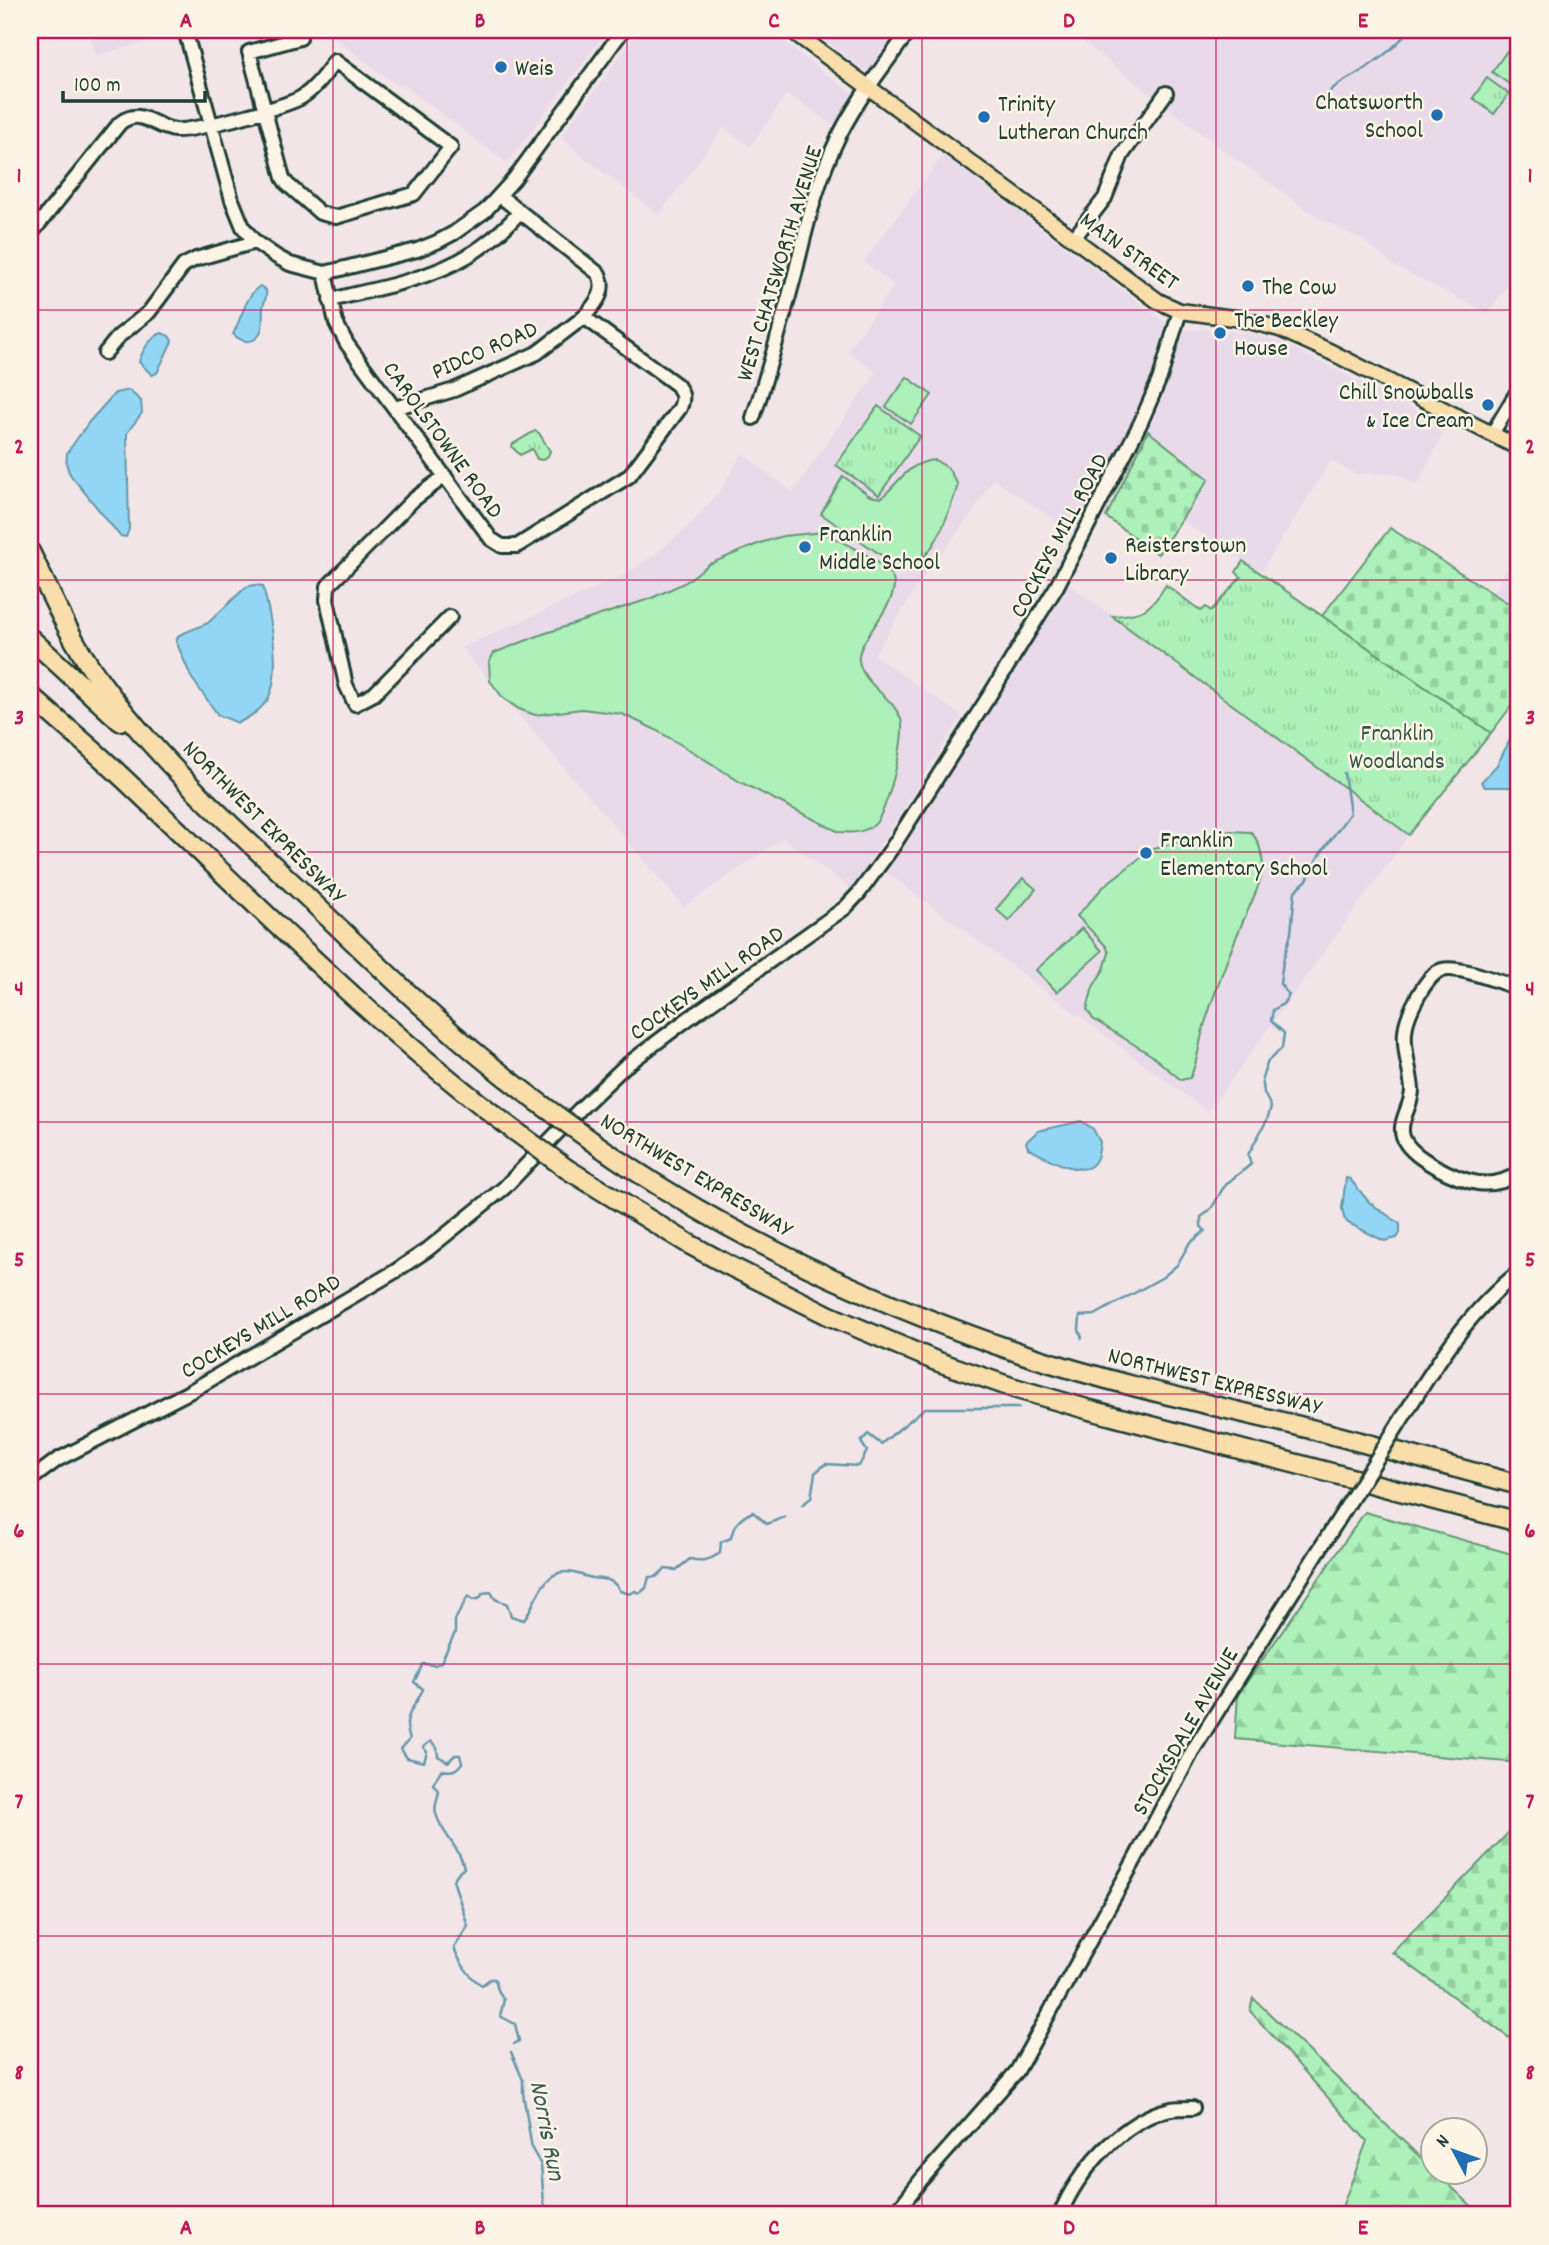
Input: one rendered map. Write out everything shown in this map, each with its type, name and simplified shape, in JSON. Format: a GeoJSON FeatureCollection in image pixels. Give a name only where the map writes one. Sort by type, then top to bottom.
{"type":"FeatureCollection","features":[{"type":"Feature","properties":{"kind":"highway","name":"NORTHWEST EXPRESSWAY"},"geometry":{"type":"LineString","coordinates":[[30,552],[58,609],[96,675],[119,706],[201,798],[397,985],[500,1074],[624,1164],[744,1235],[845,1283],[948,1327],[1026,1354],[1189,1401],[1299,1426],[1519,1485]]}},
{"type":"Feature","properties":{"kind":"highway"},"geometry":{"type":"LineString","coordinates":[[30,638],[201,798]]}},
{"type":"Feature","properties":{"kind":"highway"},"geometry":{"type":"LineString","coordinates":[[30,681],[104,760]]}},
{"type":"Feature","properties":{"kind":"highway"},"geometry":{"type":"LineString","coordinates":[[30,695],[104,760],[382,1023],[435,1069],[567,1169],[689,1244],[830,1316],[936,1361],[1014,1388],[1519,1522]]}},
{"type":"Feature","properties":{"kind":"main road","name":"MAIN STREET"},"geometry":{"type":"LineString","coordinates":[[791,30],[1158,301],[1180,311],[1241,319],[1280,329],[1331,352],[1519,448]]}},
{"type":"Feature","properties":{"kind":"street"},"geometry":{"type":"LineString","coordinates":[[185,30],[237,215],[255,242],[290,264],[325,273],[417,250],[437,242],[485,211],[500,196],[624,30]]}},
{"type":"Feature","properties":{"kind":"street","name":"WEST CHATSWORTH AVENUE"},"geometry":{"type":"LineString","coordinates":[[753,418],[771,364],[823,172],[841,132],[910,30]]}},
{"type":"Feature","properties":{"kind":"street"},"geometry":{"type":"LineString","coordinates":[[34,230],[126,118],[134,115],[177,130],[265,111],[290,104],[310,91],[335,61],[450,147],[414,194],[336,217],[320,212],[287,184],[265,111],[249,52],[300,38]]}},
{"type":"Feature","properties":{"kind":"street"},"geometry":{"type":"LineString","coordinates":[[1074,238],[1105,198],[1122,155],[1166,93]]}},
{"type":"Feature","properties":{"kind":"street"},"geometry":{"type":"LineString","coordinates":[[500,196],[599,274],[602,292],[584,317]]}},
{"type":"Feature","properties":{"kind":"street"},"geometry":{"type":"LineString","coordinates":[[330,300],[449,267],[490,242],[519,213]]}},
{"type":"Feature","properties":{"kind":"street"},"geometry":{"type":"LineString","coordinates":[[105,353],[120,336],[149,312],[184,265],[196,258],[255,242]]}},
{"type":"Feature","properties":{"kind":"street","name":"CAROLSTOWNE ROAD"},"geometry":{"type":"LineString","coordinates":[[325,273],[341,335],[491,539],[502,546],[517,546],[622,482],[633,471],[684,400],[677,385],[584,317]]}},
{"type":"Feature","properties":{"kind":"street","name":"COCKEYS MILL ROAD"},"geometry":{"type":"LineString","coordinates":[[30,1480],[57,1460],[191,1391],[427,1251],[504,1188],[624,1067],[845,908],[892,848],[1056,586],[1141,422],[1160,378],[1180,311]]}},
{"type":"Feature","properties":{"kind":"street","name":"PIDCO ROAD"},"geometry":{"type":"LineString","coordinates":[[395,408],[454,390],[537,354],[584,317]]}},
{"type":"Feature","properties":{"kind":"street"},"geometry":{"type":"LineString","coordinates":[[1492,434],[1519,389]]}},
{"type":"Feature","properties":{"kind":"street"},"geometry":{"type":"LineString","coordinates":[[444,476],[413,500],[328,586],[327,600],[346,685],[355,704],[374,694],[450,617]]}},
{"type":"Feature","properties":{"kind":"street"},"geometry":{"type":"LineString","coordinates":[[1519,988],[1454,968],[1436,972],[1425,983],[1405,1032],[1412,1091],[1402,1131],[1407,1146],[1420,1159],[1467,1180],[1478,1183],[1500,1182],[1519,1173]]}},
{"type":"Feature","properties":{"kind":"street","name":"STOCKSDALE AVENUE"},"geometry":{"type":"LineString","coordinates":[[894,2215],[921,2180],[1017,2071],[1193,1750],[1438,1360],[1469,1320],[1519,1272]]}},
{"type":"Feature","properties":{"kind":"street"},"geometry":{"type":"LineString","coordinates":[[1060,2215],[1080,2178],[1102,2151],[1117,2138],[1154,2115],[1172,2109],[1193,2108]]}},
{"type":"Feature","properties":{"kind":"shaded area"},"geometry":{"type":"Polygon","coordinates":[[[89,30],[172,30],[174,35],[96,55],[89,30]]]}},
{"type":"Feature","properties":{"kind":"shaded area"},"geometry":{"type":"Polygon","coordinates":[[[324,30],[608,30],[507,163],[402,84],[399,87],[324,30]]]}},
{"type":"Feature","properties":{"kind":"shaded area"},"geometry":{"type":"Polygon","coordinates":[[[639,30],[768,30],[855,95],[838,128],[787,94],[750,147],[724,127],[659,215],[561,137],[639,30]]]}},
{"type":"Feature","properties":{"kind":"shaded area"},"geometry":{"type":"Polygon","coordinates":[[[811,30],[900,30],[868,72],[811,30]]]}},
{"type":"Feature","properties":{"kind":"shaded area"},"geometry":{"type":"Polygon","coordinates":[[[1068,30],[1519,30],[1519,269],[1488,313],[1396,267],[1361,239],[1319,218],[1220,148],[1068,30]]]}},
{"type":"Feature","properties":{"kind":"shaded area","name":"Franklin Middle School"},"geometry":{"type":"Polygon","coordinates":[[[943,155],[1164,321],[1165,327],[1151,375],[1077,535],[993,479],[972,513],[917,587],[874,655],[962,716],[852,889],[783,838],[684,907],[461,648],[620,577],[649,559],[690,525],[720,491],[742,454],[793,492],[876,372],[848,351],[894,286],[864,261],[943,155]]]}},
{"type":"Feature","properties":{"kind":"shaded area"},"geometry":{"type":"Polygon","coordinates":[[[1206,329],[1258,335],[1283,343],[1447,426],[1417,485],[1394,473],[1355,474],[1331,461],[1261,572],[1181,520],[1209,479],[1148,431],[1168,384],[1182,332],[1206,329]]]}},
{"type":"Feature","properties":{"kind":"shaded area"},"geometry":{"type":"Polygon","coordinates":[[[1519,544],[1519,610],[1493,594],[1519,544]]]}},
{"type":"Feature","properties":{"kind":"shaded area","name":"Franklin Elementary School"},"geometry":{"type":"Polygon","coordinates":[[[1064,581],[1409,835],[1208,1112],[884,871],[1012,669],[1064,581]]]}},
{"type":"Feature","properties":{"kind":"green space"},"geometry":{"type":"Polygon","coordinates":[[[1507,51],[1519,60],[1519,77],[1512,86],[1492,72],[1507,51]]]}},
{"type":"Feature","properties":{"kind":"green space"},"geometry":{"type":"Polygon","coordinates":[[[1487,78],[1509,94],[1494,114],[1473,98],[1487,78]]]}},
{"type":"Feature","properties":{"kind":"green space"},"geometry":{"type":"Polygon","coordinates":[[[907,377],[932,395],[911,424],[886,407],[907,377]]]}},
{"type":"Feature","properties":{"kind":"green space"},"geometry":{"type":"Polygon","coordinates":[[[878,406],[920,436],[879,495],[836,465],[878,406]]]}},
{"type":"Feature","properties":{"kind":"green space"},"geometry":{"type":"Polygon","coordinates":[[[535,431],[550,451],[542,460],[537,459],[532,449],[520,455],[512,447],[535,431]]]}},
{"type":"Feature","properties":{"kind":"green space"},"geometry":{"type":"Polygon","coordinates":[[[1148,431],[1209,479],[1158,554],[1106,517],[1148,431]]]}},
{"type":"Feature","properties":{"kind":"green space"},"geometry":{"type":"Polygon","coordinates":[[[935,460],[948,468],[958,485],[938,537],[921,560],[911,566],[899,567],[821,514],[843,476],[870,496],[881,498],[911,469],[935,460]]]}},
{"type":"Feature","properties":{"kind":"green space"},"geometry":{"type":"Polygon","coordinates":[[[1390,528],[1519,610],[1519,696],[1491,733],[1322,616],[1390,528]]]}},
{"type":"Feature","properties":{"kind":"green space"},"geometry":{"type":"Polygon","coordinates":[[[823,532],[882,565],[893,579],[891,599],[864,642],[859,660],[861,669],[871,684],[897,711],[901,719],[901,741],[885,806],[874,825],[866,830],[839,832],[740,782],[654,729],[622,714],[582,709],[535,715],[504,699],[490,681],[489,662],[494,653],[652,598],[686,582],[709,564],[760,543],[783,536],[823,532]]]}},
{"type":"Feature","properties":{"kind":"green space","name":"Franklin Woodlands"},"geometry":{"type":"Polygon","coordinates":[[[1243,561],[1491,733],[1409,835],[1112,616],[1145,610],[1166,585],[1201,611],[1206,607],[1211,611],[1241,577],[1236,572],[1243,561]]]}},
{"type":"Feature","properties":{"kind":"green space"},"geometry":{"type":"Polygon","coordinates":[[[1230,831],[1251,832],[1261,853],[1262,872],[1214,996],[1193,1072],[1190,1078],[1181,1080],[1151,1055],[1093,1019],[1087,1009],[1093,987],[1104,969],[1109,953],[1106,946],[1077,916],[1105,885],[1153,848],[1230,831]]]}},
{"type":"Feature","properties":{"kind":"green space"},"geometry":{"type":"Polygon","coordinates":[[[1023,878],[1036,889],[1009,921],[996,909],[1023,878]]]}},
{"type":"Feature","properties":{"kind":"green space"},"geometry":{"type":"Polygon","coordinates":[[[1082,928],[1102,951],[1057,992],[1036,970],[1082,928]]]}},
{"type":"Feature","properties":{"kind":"green space"},"geometry":{"type":"Polygon","coordinates":[[[1365,1512],[1519,1556],[1519,1763],[1235,1739],[1238,1695],[1365,1512]]]}},
{"type":"Feature","properties":{"kind":"green space"},"geometry":{"type":"Polygon","coordinates":[[[1519,1822],[1519,2045],[1392,1952],[1519,1822]]]}},
{"type":"Feature","properties":{"kind":"green space"},"geometry":{"type":"Polygon","coordinates":[[[1253,1998],[1420,2157],[1420,2186],[1451,2186],[1481,2215],[1339,2215],[1367,2141],[1250,2011],[1253,1998]]]}},
{"type":"Feature","properties":{"kind":"water"},"geometry":{"type":"Polygon","coordinates":[[[260,286],[266,290],[262,328],[256,339],[244,341],[233,334],[247,301],[260,286]]]}},
{"type":"Feature","properties":{"kind":"water"},"geometry":{"type":"Polygon","coordinates":[[[162,333],[172,341],[157,373],[152,375],[139,362],[147,345],[162,333]]]}},
{"type":"Feature","properties":{"kind":"water"},"geometry":{"type":"Polygon","coordinates":[[[129,390],[141,401],[142,413],[127,433],[129,529],[126,537],[120,536],[72,477],[68,469],[67,453],[89,422],[115,393],[129,390]]]}},
{"type":"Feature","properties":{"kind":"water"},"geometry":{"type":"Polygon","coordinates":[[[263,586],[266,598],[274,643],[275,674],[265,703],[238,723],[218,715],[191,677],[176,641],[179,635],[208,623],[246,587],[263,586]]]}},
{"type":"Feature","properties":{"kind":"water"},"geometry":{"type":"Polygon","coordinates":[[[1516,736],[1519,742],[1519,787],[1485,787],[1481,782],[1497,765],[1510,740],[1516,736]]]}},
{"type":"Feature","properties":{"kind":"water"},"geometry":{"type":"Polygon","coordinates":[[[1081,1121],[1093,1129],[1100,1142],[1097,1158],[1088,1168],[1072,1168],[1028,1148],[1026,1142],[1038,1131],[1081,1121]]]}},
{"type":"Feature","properties":{"kind":"water"},"geometry":{"type":"Polygon","coordinates":[[[1346,1178],[1350,1179],[1369,1202],[1400,1224],[1397,1238],[1384,1241],[1348,1223],[1342,1208],[1346,1178]]]}},
{"type":"Feature","properties":{"kind":"waterway"},"geometry":{"type":"LineString","coordinates":[[1330,91],[1379,59],[1409,30]]}},
{"type":"Feature","properties":{"kind":"waterway","name":"Norris Run"},"geometry":{"type":"LineString","coordinates":[[1082,1338],[1079,1330],[1080,1316],[1095,1315],[1163,1277],[1177,1265],[1189,1244],[1205,1231],[1201,1226],[1201,1217],[1213,1206],[1228,1183],[1251,1164],[1248,1155],[1271,1107],[1264,1093],[1262,1078],[1268,1061],[1282,1048],[1284,1033],[1271,1021],[1273,1010],[1283,1004],[1289,995],[1280,984],[1291,933],[1295,891],[1307,880],[1318,857],[1350,813],[1344,773]]}},
{"type":"Feature","properties":{"kind":"waterway"},"geometry":{"type":"LineString","coordinates":[[802,1505],[811,1498],[815,1473],[825,1464],[859,1466],[867,1451],[861,1442],[868,1434],[881,1444],[925,1408],[1019,1408]]}},
{"type":"Feature","properties":{"kind":"waterway"},"geometry":{"type":"LineString","coordinates":[[514,2044],[519,2041],[515,2024],[500,2016],[504,2000],[495,1979],[482,1985],[473,1979],[454,1948],[468,1926],[453,1880],[464,1868],[436,1814],[439,1792],[433,1784],[441,1770],[453,1770],[460,1766],[460,1755],[455,1755],[448,1762],[438,1756],[437,1748],[431,1741],[423,1747],[427,1752],[424,1762],[407,1758],[401,1749],[410,1739],[408,1719],[423,1689],[414,1682],[423,1664],[435,1665],[441,1662],[455,1633],[455,1620],[468,1596],[474,1600],[480,1598],[483,1593],[491,1592],[495,1599],[507,1604],[511,1616],[524,1620],[545,1583],[557,1574],[575,1573],[612,1582],[620,1591],[640,1593],[646,1588],[649,1577],[656,1577],[665,1569],[676,1570],[690,1559],[706,1560],[720,1553],[721,1542],[731,1538],[736,1525],[749,1514],[753,1512],[767,1524],[785,1517]]}},
{"type":"Feature","properties":{"kind":"waterway","name":"Norris Run"},"geometry":{"type":"LineString","coordinates":[[511,2052],[523,2080],[532,2149],[541,2165],[544,2203],[550,2215]]}},
{"type":"Feature","properties":{"kind":"place","name":"Weis"},"geometry":{"type":"Point","coordinates":[501,67]}},
{"type":"Feature","properties":{"kind":"place","name":"Chatsworth School"},"geometry":{"type":"Point","coordinates":[1437,115]}},
{"type":"Feature","properties":{"kind":"place","name":"Trinity Lutheran Church"},"geometry":{"type":"Point","coordinates":[984,117]}},
{"type":"Feature","properties":{"kind":"place","name":"The Cow"},"geometry":{"type":"Point","coordinates":[1248,286]}},
{"type":"Feature","properties":{"kind":"place","name":"The Beckley House"},"geometry":{"type":"Point","coordinates":[1220,333]}},
{"type":"Feature","properties":{"kind":"place","name":"Chill Snowballs & Ice Cream"},"geometry":{"type":"Point","coordinates":[1488,405]}},
{"type":"Feature","properties":{"kind":"place","name":"Franklin Middle School"},"geometry":{"type":"Point","coordinates":[805,547]}},
{"type":"Feature","properties":{"kind":"place","name":"Reisterstown Library"},"geometry":{"type":"Point","coordinates":[1111,558]}},
{"type":"Feature","properties":{"kind":"place","name":"Franklin Elementary School"},"geometry":{"type":"Point","coordinates":[1146,853]}}]}
